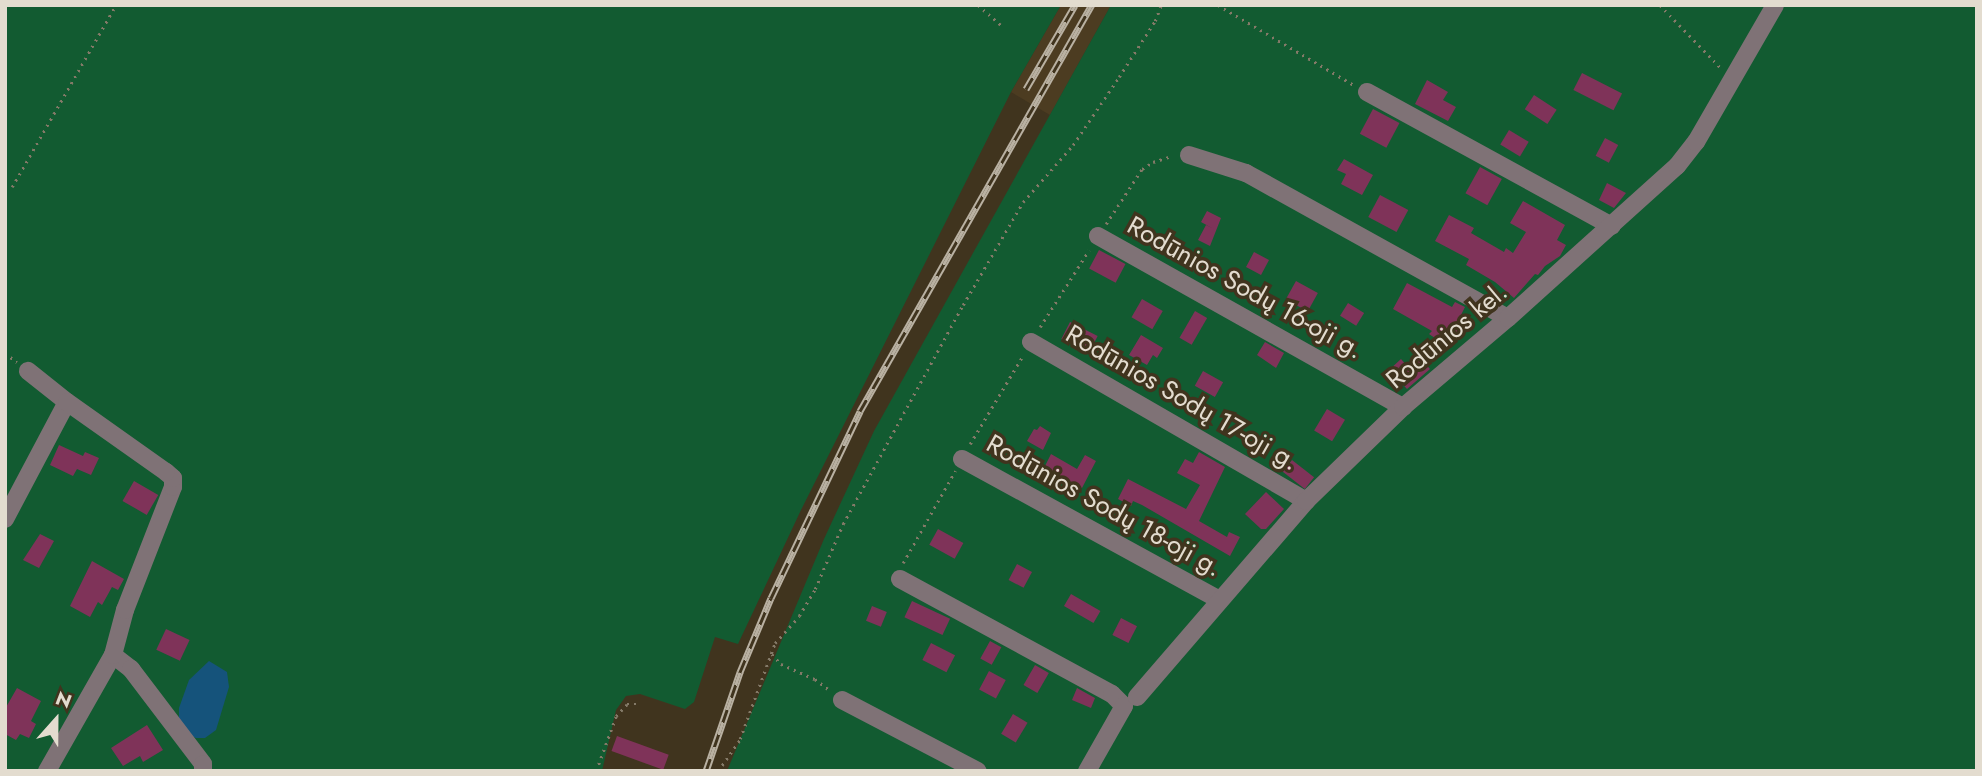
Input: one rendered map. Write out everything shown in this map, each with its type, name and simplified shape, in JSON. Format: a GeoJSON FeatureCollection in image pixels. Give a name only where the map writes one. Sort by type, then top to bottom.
{"type":"FeatureCollection","features":[{"type":"Feature","properties":{"kind":"street","name":"Rodūnios kel."},"geometry":{"type":"LineString","coordinates":[[1087,771],[1130,702],[1306,500],[1403,407],[1655,188],[1696,142],[1775,5]]}},
{"type":"Feature","properties":{"kind":"street"},"geometry":{"type":"LineString","coordinates":[[1367,92],[1612,226]]}},
{"type":"Feature","properties":{"kind":"street"},"geometry":{"type":"LineString","coordinates":[[1189,155],[1247,173],[1508,318]]}},
{"type":"Feature","properties":{"kind":"street","name":"Rodūnios Sodų 16-oji g."},"geometry":{"type":"LineString","coordinates":[[1098,236],[1403,407]]}},
{"type":"Feature","properties":{"kind":"street","name":"Rodūnios Sodų 17-oji g."},"geometry":{"type":"LineString","coordinates":[[1031,342],[1306,500]]}},
{"type":"Feature","properties":{"kind":"street"},"geometry":{"type":"LineString","coordinates":[[28,371],[173,478],[173,487],[125,610],[113,655],[47,771]]}},
{"type":"Feature","properties":{"kind":"street"},"geometry":{"type":"LineString","coordinates":[[5,519],[67,402]]}},
{"type":"Feature","properties":{"kind":"street","name":"Rodūnios Sodų 18-oji g."},"geometry":{"type":"LineString","coordinates":[[962,459],[1220,600]]}},
{"type":"Feature","properties":{"kind":"street"},"geometry":{"type":"LineString","coordinates":[[900,579],[1130,702]]}},
{"type":"Feature","properties":{"kind":"street"},"geometry":{"type":"LineString","coordinates":[[113,655],[131,669],[203,764],[203,771]]}},
{"type":"Feature","properties":{"kind":"street"},"geometry":{"type":"LineString","coordinates":[[842,700],[978,771]]}},
{"type":"Feature","properties":{"kind":"path"},"geometry":{"type":"LineString","coordinates":[[5,187],[12,187],[116,5]]}},
{"type":"Feature","properties":{"kind":"path"},"geometry":{"type":"LineString","coordinates":[[978,5],[1002,26]]}},
{"type":"Feature","properties":{"kind":"path"},"geometry":{"type":"LineString","coordinates":[[718,771],[740,739],[775,643],[799,616],[815,589],[843,524],[1023,202],[1073,145],[1155,21],[1161,5]]}},
{"type":"Feature","properties":{"kind":"path"},"geometry":{"type":"LineString","coordinates":[[1218,5],[1367,92]]}},
{"type":"Feature","properties":{"kind":"path"},"geometry":{"type":"LineString","coordinates":[[1660,5],[1718,66],[1734,77]]}},
{"type":"Feature","properties":{"kind":"path"},"geometry":{"type":"LineString","coordinates":[[772,654],[781,664],[815,679],[842,700]]}},
{"type":"Feature","properties":{"kind":"path"},"geometry":{"type":"LineString","coordinates":[[596,771],[616,716],[627,704],[638,704]]}},
{"type":"Feature","properties":{"kind":"shaded area"},"geometry":{"type":"Polygon","coordinates":[[[1061,5],[1111,5],[1050,115],[1011,92],[1061,5]]]}},
{"type":"Feature","properties":{"kind":"green space"},"geometry":{"type":"Polygon","coordinates":[[[5,5],[1061,5],[1011,92],[801,510],[738,644],[715,637],[694,702],[685,709],[640,694],[626,696],[616,710],[602,771],[5,771],[5,5]]]}},
{"type":"Feature","properties":{"kind":"green space"},"geometry":{"type":"Polygon","coordinates":[[[1111,5],[1977,5],[1977,771],[727,771],[824,539],[874,431],[1111,5]]]}},
{"type":"Feature","properties":{"kind":"water"},"geometry":{"type":"Polygon","coordinates":[[[209,661],[227,672],[229,687],[216,730],[205,738],[196,738],[187,734],[179,719],[179,708],[189,680],[209,661]]]}},
{"type":"Feature","properties":{"kind":"building"},"geometry":{"type":"Polygon","coordinates":[[[1582,73],[1622,93],[1613,110],[1573,90],[1582,73]]]}},
{"type":"Feature","properties":{"kind":"building"},"geometry":{"type":"Polygon","coordinates":[[[1427,80],[1448,92],[1443,100],[1456,107],[1448,121],[1415,104],[1427,80]]]}},
{"type":"Feature","properties":{"kind":"building"},"geometry":{"type":"Polygon","coordinates":[[[1534,95],[1557,110],[1547,124],[1525,109],[1534,95]]]}},
{"type":"Feature","properties":{"kind":"building"},"geometry":{"type":"Polygon","coordinates":[[[1373,109],[1399,123],[1386,148],[1360,134],[1373,109]]]}},
{"type":"Feature","properties":{"kind":"building"},"geometry":{"type":"Polygon","coordinates":[[[1509,130],[1529,142],[1520,156],[1500,145],[1509,130]]]}},
{"type":"Feature","properties":{"kind":"building"},"geometry":{"type":"Polygon","coordinates":[[[1605,138],[1618,145],[1609,163],[1596,156],[1605,138]]]}},
{"type":"Feature","properties":{"kind":"building"},"geometry":{"type":"Polygon","coordinates":[[[1344,159],[1373,175],[1362,195],[1341,184],[1346,174],[1337,170],[1344,159]]]}},
{"type":"Feature","properties":{"kind":"building"},"geometry":{"type":"Polygon","coordinates":[[[1480,167],[1502,179],[1487,205],[1465,193],[1480,167]]]}},
{"type":"Feature","properties":{"kind":"building"},"geometry":{"type":"Polygon","coordinates":[[[1607,183],[1626,193],[1614,208],[1599,200],[1607,183]]]}},
{"type":"Feature","properties":{"kind":"building"},"geometry":{"type":"Polygon","coordinates":[[[1380,195],[1408,210],[1397,232],[1368,217],[1380,195]]]}},
{"type":"Feature","properties":{"kind":"building"},"geometry":{"type":"Polygon","coordinates":[[[1523,201],[1565,225],[1557,240],[1566,245],[1560,256],[1545,266],[1538,275],[1535,274],[1514,298],[1495,282],[1466,265],[1469,259],[1435,241],[1449,215],[1474,228],[1471,233],[1504,252],[1506,248],[1513,253],[1526,232],[1510,223],[1523,201]]]}},
{"type":"Feature","properties":{"kind":"building"},"geometry":{"type":"Polygon","coordinates":[[[1207,211],[1221,218],[1210,246],[1198,240],[1206,225],[1212,228],[1201,222],[1207,211]]]}},
{"type":"Feature","properties":{"kind":"building"},"geometry":{"type":"Polygon","coordinates":[[[1099,250],[1125,264],[1116,283],[1089,269],[1099,250]]]}},
{"type":"Feature","properties":{"kind":"building"},"geometry":{"type":"Polygon","coordinates":[[[1254,252],[1269,260],[1261,275],[1246,267],[1254,252]]]}},
{"type":"Feature","properties":{"kind":"building"},"geometry":{"type":"Polygon","coordinates":[[[1296,281],[1318,293],[1308,311],[1286,299],[1296,281]]]}},
{"type":"Feature","properties":{"kind":"building"},"geometry":{"type":"Polygon","coordinates":[[[1407,283],[1452,307],[1455,302],[1465,307],[1459,319],[1465,323],[1448,347],[1429,334],[1432,331],[1393,309],[1407,283]]]}},
{"type":"Feature","properties":{"kind":"building"},"geometry":{"type":"Polygon","coordinates":[[[1142,299],[1163,311],[1152,329],[1132,317],[1142,299]]]}},
{"type":"Feature","properties":{"kind":"building"},"geometry":{"type":"Polygon","coordinates":[[[1348,303],[1364,313],[1356,326],[1340,316],[1348,303]]]}},
{"type":"Feature","properties":{"kind":"building"},"geometry":{"type":"Polygon","coordinates":[[[1195,311],[1207,318],[1192,345],[1180,338],[1195,311]]]}},
{"type":"Feature","properties":{"kind":"building"},"geometry":{"type":"Polygon","coordinates":[[[1070,322],[1098,336],[1089,353],[1061,339],[1070,322]]]}},
{"type":"Feature","properties":{"kind":"building"},"geometry":{"type":"Polygon","coordinates":[[[1141,335],[1163,348],[1157,358],[1153,355],[1147,365],[1129,355],[1141,335]]]}},
{"type":"Feature","properties":{"kind":"building"},"geometry":{"type":"Polygon","coordinates":[[[1265,342],[1284,353],[1276,368],[1257,355],[1265,342]]]}},
{"type":"Feature","properties":{"kind":"building"},"geometry":{"type":"Polygon","coordinates":[[[1418,356],[1430,369],[1407,389],[1389,370],[1401,359],[1407,366],[1418,356]]]}},
{"type":"Feature","properties":{"kind":"building"},"geometry":{"type":"Polygon","coordinates":[[[1203,371],[1223,382],[1215,397],[1195,386],[1203,371]]]}},
{"type":"Feature","properties":{"kind":"building"},"geometry":{"type":"Polygon","coordinates":[[[1327,409],[1345,420],[1332,441],[1314,430],[1327,409]]]}},
{"type":"Feature","properties":{"kind":"building"},"geometry":{"type":"Polygon","coordinates":[[[1040,426],[1051,433],[1043,450],[1027,441],[1034,429],[1037,430],[1040,426]]]}},
{"type":"Feature","properties":{"kind":"building"},"geometry":{"type":"Polygon","coordinates":[[[59,445],[83,456],[85,452],[99,458],[91,475],[77,469],[73,476],[50,465],[59,445]]]}},
{"type":"Feature","properties":{"kind":"building"},"geometry":{"type":"Polygon","coordinates":[[[1199,452],[1225,467],[1199,521],[1227,537],[1229,532],[1240,537],[1230,556],[1142,505],[1133,501],[1131,506],[1118,499],[1128,479],[1186,509],[1200,485],[1177,473],[1185,459],[1193,463],[1199,452]]]}},
{"type":"Feature","properties":{"kind":"building"},"geometry":{"type":"Polygon","coordinates":[[[1051,454],[1077,469],[1085,455],[1096,461],[1082,488],[1044,468],[1051,454]]]}},
{"type":"Feature","properties":{"kind":"building"},"geometry":{"type":"Polygon","coordinates":[[[1292,460],[1314,477],[1305,489],[1283,472],[1292,460]]]}},
{"type":"Feature","properties":{"kind":"building"},"geometry":{"type":"Polygon","coordinates":[[[134,481],[158,495],[147,515],[122,501],[134,481]]]}},
{"type":"Feature","properties":{"kind":"building"},"geometry":{"type":"Polygon","coordinates":[[[1266,492],[1284,509],[1266,529],[1261,529],[1245,514],[1266,492]]]}},
{"type":"Feature","properties":{"kind":"building"},"geometry":{"type":"Polygon","coordinates":[[[938,529],[963,543],[955,559],[929,545],[938,529]]]}},
{"type":"Feature","properties":{"kind":"building"},"geometry":{"type":"Polygon","coordinates":[[[40,534],[54,541],[39,568],[23,560],[40,534]]]}},
{"type":"Feature","properties":{"kind":"building"},"geometry":{"type":"Polygon","coordinates":[[[92,561],[124,579],[118,590],[112,587],[102,605],[98,602],[90,617],[70,606],[92,561]]]}},
{"type":"Feature","properties":{"kind":"building"},"geometry":{"type":"Polygon","coordinates":[[[1017,564],[1032,572],[1024,588],[1009,580],[1017,564]]]}},
{"type":"Feature","properties":{"kind":"building"},"geometry":{"type":"Polygon","coordinates":[[[1071,594],[1100,611],[1093,623],[1064,606],[1071,594]]]}},
{"type":"Feature","properties":{"kind":"building"},"geometry":{"type":"Polygon","coordinates":[[[912,601],[950,619],[942,635],[904,617],[912,601]]]}},
{"type":"Feature","properties":{"kind":"building"},"geometry":{"type":"Polygon","coordinates":[[[872,606],[887,612],[881,627],[866,621],[872,606]]]}},
{"type":"Feature","properties":{"kind":"building"},"geometry":{"type":"Polygon","coordinates":[[[1121,618],[1137,626],[1128,643],[1112,635],[1121,618]]]}},
{"type":"Feature","properties":{"kind":"building"},"geometry":{"type":"Polygon","coordinates":[[[166,629],[190,640],[180,661],[156,650],[166,629]]]}},
{"type":"Feature","properties":{"kind":"building"},"geometry":{"type":"Polygon","coordinates":[[[990,641],[1001,647],[992,665],[980,658],[990,641]]]}},
{"type":"Feature","properties":{"kind":"building"},"geometry":{"type":"Polygon","coordinates":[[[931,643],[955,655],[946,672],[922,660],[931,643]]]}},
{"type":"Feature","properties":{"kind":"building"},"geometry":{"type":"Polygon","coordinates":[[[1035,665],[1049,673],[1037,693],[1024,685],[1035,665]]]}},
{"type":"Feature","properties":{"kind":"building"},"geometry":{"type":"Polygon","coordinates":[[[989,671],[1006,680],[996,698],[979,690],[989,671]]]}},
{"type":"Feature","properties":{"kind":"building"},"geometry":{"type":"Polygon","coordinates":[[[17,688],[41,701],[31,721],[36,724],[29,738],[20,734],[16,740],[5,734],[5,709],[17,688]]]}},
{"type":"Feature","properties":{"kind":"building"},"geometry":{"type":"Polygon","coordinates":[[[1077,688],[1095,698],[1091,708],[1072,700],[1077,688]]]}},
{"type":"Feature","properties":{"kind":"building"},"geometry":{"type":"Polygon","coordinates":[[[1013,714],[1028,723],[1016,742],[1001,734],[1013,714]]]}},
{"type":"Feature","properties":{"kind":"building"},"geometry":{"type":"Polygon","coordinates":[[[147,725],[163,750],[143,762],[140,756],[123,766],[111,748],[147,725]]]}},
{"type":"Feature","properties":{"kind":"building"},"geometry":{"type":"Polygon","coordinates":[[[617,736],[669,755],[663,770],[612,751],[617,736]]]}},
{"type":"Feature","properties":{"kind":"railway"},"geometry":{"type":"LineString","coordinates":[[1026,89],[1075,5]]}},
{"type":"Feature","properties":{"kind":"railway"},"geometry":{"type":"LineString","coordinates":[[706,771],[740,672],[771,598],[860,411],[1092,5]]}}]}
